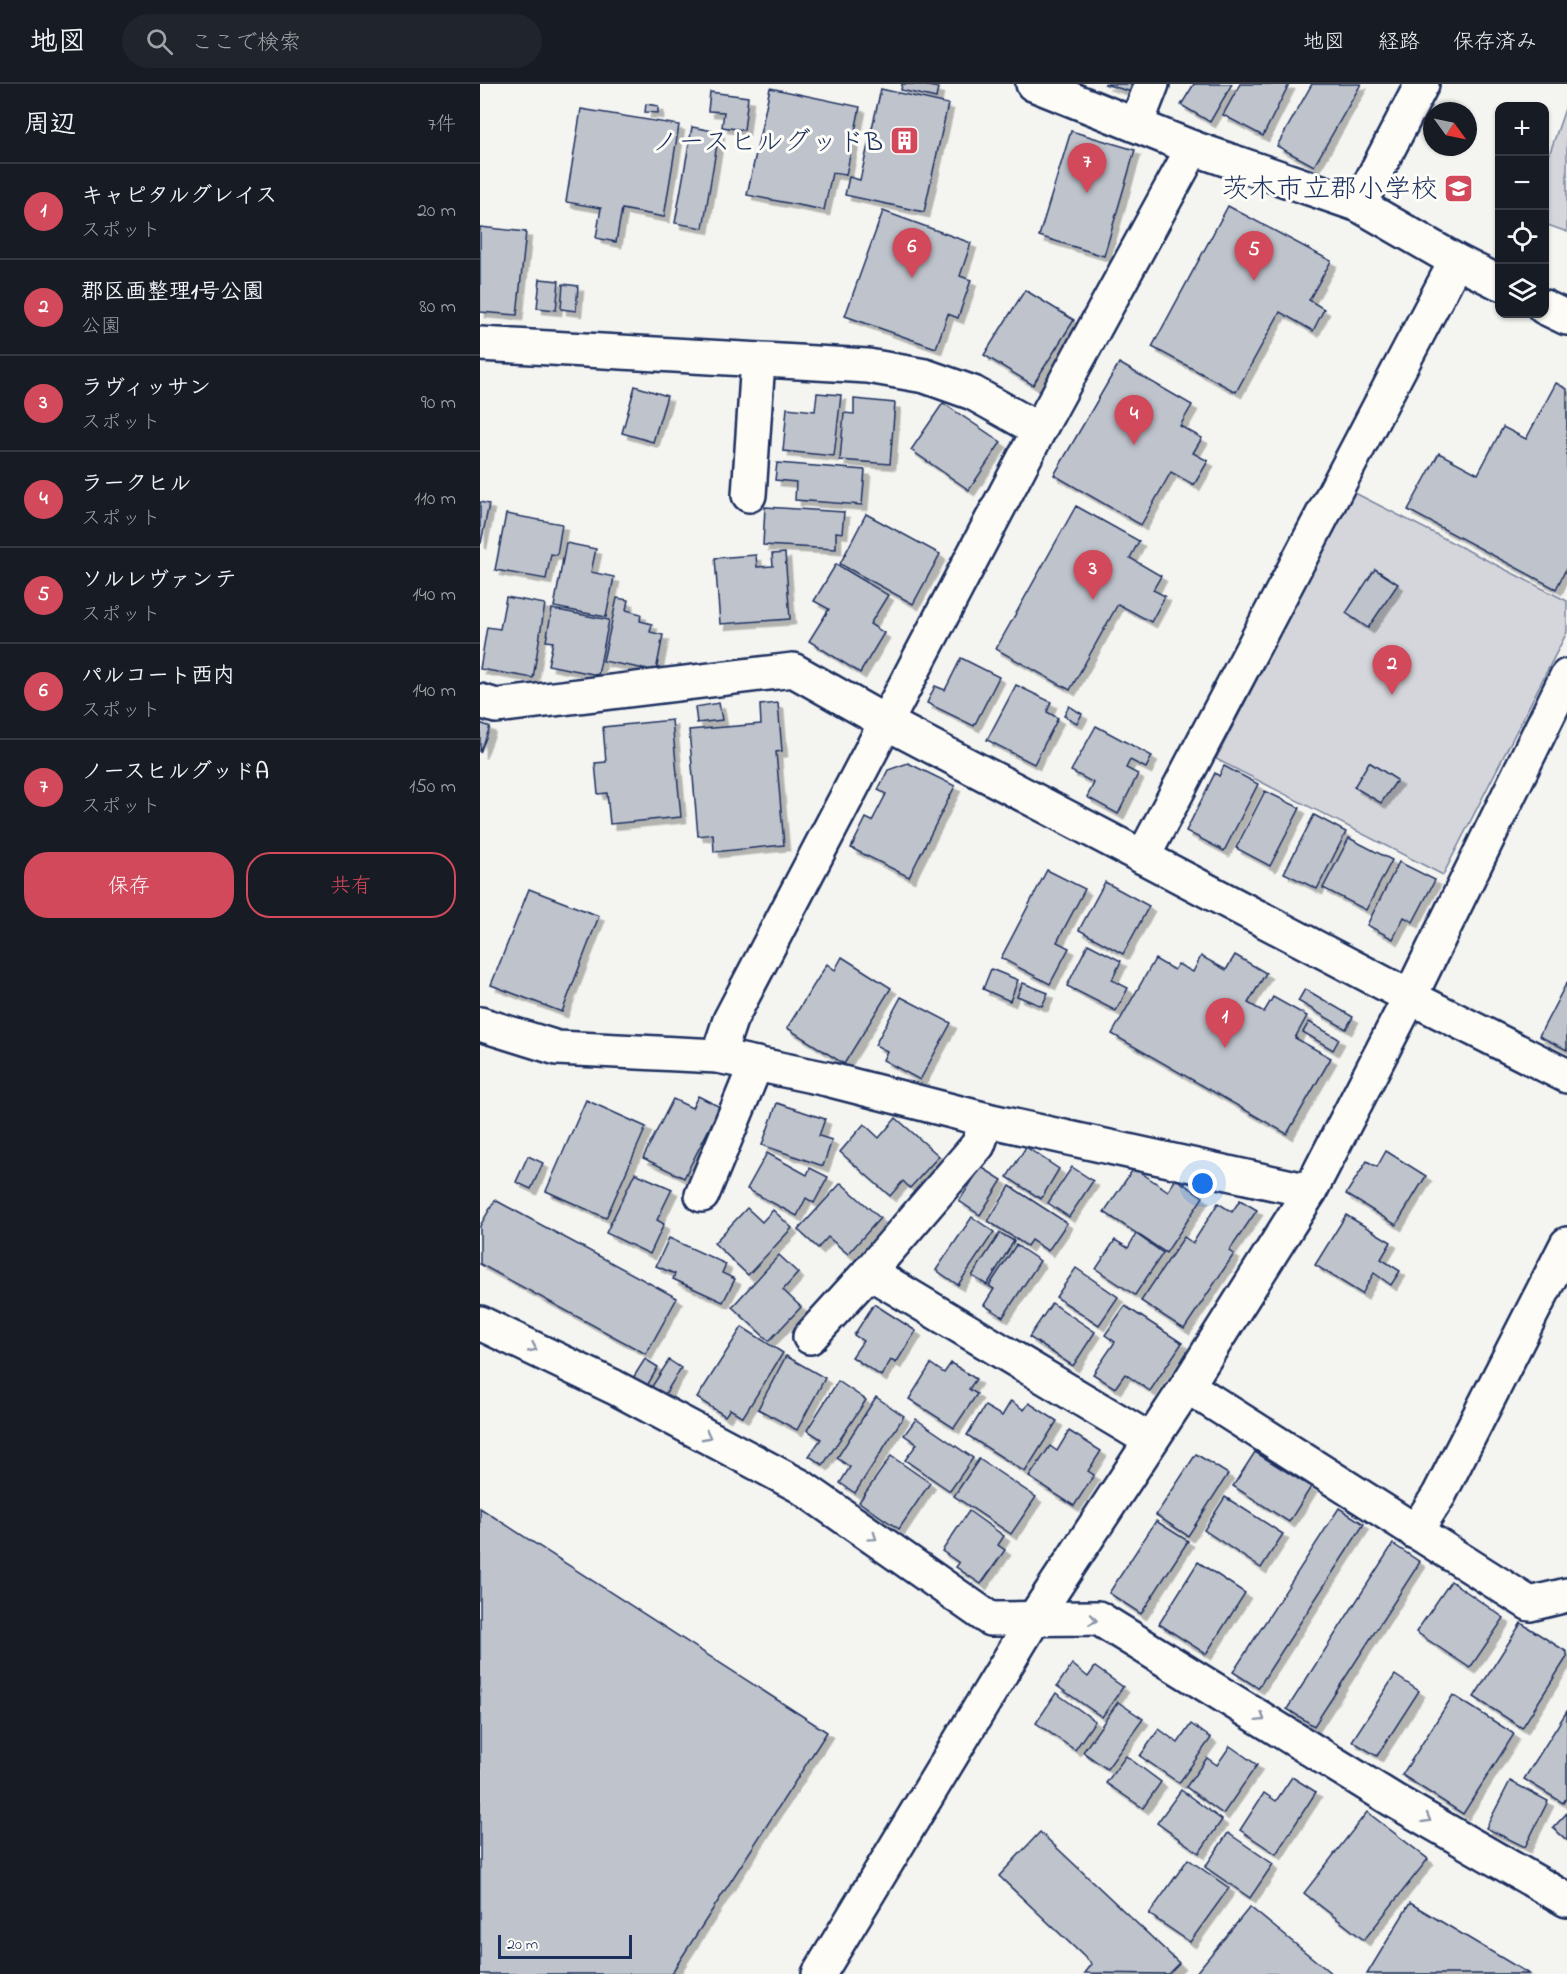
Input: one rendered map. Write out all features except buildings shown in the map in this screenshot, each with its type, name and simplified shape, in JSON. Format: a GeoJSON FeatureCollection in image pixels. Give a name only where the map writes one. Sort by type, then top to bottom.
{"type":"FeatureCollection","features":[{"type":"Feature","properties":{"kind":"street"},"geometry":{"type":"LineString","coordinates":[[1033,84],[1193,148],[1359,205],[1456,261],[1495,280]]}},
{"type":"Feature","properties":{"kind":"street"},"geometry":{"type":"LineString","coordinates":[[1136,125],[1152,84]]}},
{"type":"Feature","properties":{"kind":"street"},"geometry":{"type":"LineString","coordinates":[[1359,205],[1422,84]]}},
{"type":"Feature","properties":{"kind":"street"},"geometry":{"type":"LineString","coordinates":[[718,1056],[730,1020],[1038,430],[1193,148]]}},
{"type":"Feature","properties":{"kind":"street"},"geometry":{"type":"LineString","coordinates":[[1143,857],[1456,261]]}},
{"type":"Feature","properties":{"kind":"street"},"geometry":{"type":"LineString","coordinates":[[1549,309],[1567,318]]}},
{"type":"Feature","properties":{"kind":"street"},"geometry":{"type":"LineString","coordinates":[[480,344],[868,366],[925,376],[973,393],[1038,430]]}},
{"type":"Feature","properties":{"kind":"street"},"geometry":{"type":"LineString","coordinates":[[749,495],[759,360]]}},
{"type":"Feature","properties":{"kind":"street"},"geometry":{"type":"LineString","coordinates":[[480,701],[496,706],[793,670],[887,723],[1410,997],[1567,1076]]}},
{"type":"Feature","properties":{"kind":"street"},"geometry":{"type":"LineString","coordinates":[[819,1974],[1035,1617],[1187,1386],[1310,1191],[1410,997],[1567,676]]}},
{"type":"Feature","properties":{"kind":"street"},"geometry":{"type":"LineString","coordinates":[[480,1024],[557,1048],[718,1056],[827,1079],[987,1120],[1310,1191]]}},
{"type":"Feature","properties":{"kind":"street"},"geometry":{"type":"LineString","coordinates":[[702,1195],[756,1064]]}},
{"type":"Feature","properties":{"kind":"street"},"geometry":{"type":"LineString","coordinates":[[810,1337],[978,1145],[987,1120]]}},
{"type":"Feature","properties":{"kind":"street"},"geometry":{"type":"LineString","coordinates":[[1415,1532],[1439,1495],[1567,1244]]}},
{"type":"Feature","properties":{"kind":"street"},"geometry":{"type":"LineString","coordinates":[[869,1272],[1150,1440]]}},
{"type":"Feature","properties":{"kind":"street"},"geometry":{"type":"LineString","coordinates":[[480,1323],[614,1387],[800,1486],[990,1619],[1098,1618],[1393,1800],[1567,1900]]}},
{"type":"Feature","properties":{"kind":"street"},"geometry":{"type":"LineString","coordinates":[[1187,1386],[1530,1604],[1567,1595]]}},
{"type":"Feature","properties":{"kind":"shaded area"},"geometry":{"type":"Polygon","coordinates":[[[1567,103],[1567,232],[1549,225],[1549,155],[1567,103]]]}},
{"type":"Feature","properties":{"kind":"shaded area"},"geometry":{"type":"Polygon","coordinates":[[[1353,492],[1567,601],[1567,632],[1443,875],[1216,759],[1353,492]]]}},
{"type":"Feature","properties":{"kind":"place","name":"ノースヒルグッドB"},"geometry":{"type":"Point","coordinates":[904,141]}},
{"type":"Feature","properties":{"kind":"place","name":"茨木市立郡小学校"},"geometry":{"type":"Point","coordinates":[1459,188]}},
{"type":"Feature","properties":{"kind":"place","name":"ノースヒルグッドA"},"geometry":{"type":"Point","coordinates":[1087,193]}},
{"type":"Feature","properties":{"kind":"place","name":"パルコート西内"},"geometry":{"type":"Point","coordinates":[912,278]}},
{"type":"Feature","properties":{"kind":"place","name":"ソルレヴァンテ"},"geometry":{"type":"Point","coordinates":[1254,281]}},
{"type":"Feature","properties":{"kind":"place","name":"ラークヒル"},"geometry":{"type":"Point","coordinates":[1134,445]}},
{"type":"Feature","properties":{"kind":"place","name":"ラヴィッサン"},"geometry":{"type":"Point","coordinates":[1093,600]}},
{"type":"Feature","properties":{"kind":"place","name":"郡区画整理1号公園"},"geometry":{"type":"Point","coordinates":[1392,695]}},
{"type":"Feature","properties":{"kind":"place","name":"キャピタルグレイス"},"geometry":{"type":"Point","coordinates":[1225,1048]}}]}
